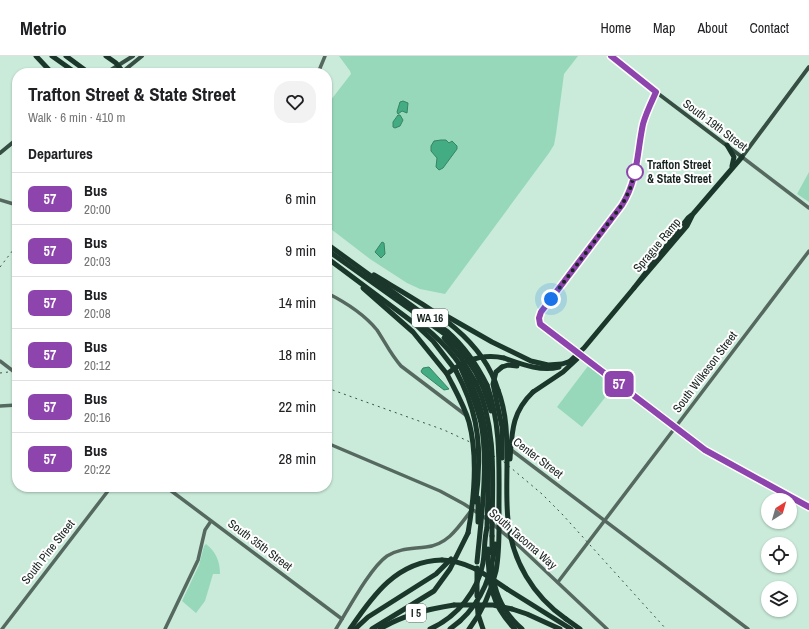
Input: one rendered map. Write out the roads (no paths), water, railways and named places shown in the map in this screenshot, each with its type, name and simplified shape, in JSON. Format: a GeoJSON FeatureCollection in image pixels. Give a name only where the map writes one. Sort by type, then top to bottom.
{"type":"FeatureCollection","features":[{"type":"Feature","properties":{"kind":"highway"},"geometry":{"type":"LineString","coordinates":[[36,56],[47,68]]}},
{"type":"Feature","properties":{"kind":"highway"},"geometry":{"type":"LineString","coordinates":[[52,56],[69,68]]}},
{"type":"Feature","properties":{"kind":"highway"},"geometry":{"type":"LineString","coordinates":[[66,56],[82,68]]}},
{"type":"Feature","properties":{"kind":"highway"},"geometry":{"type":"LineString","coordinates":[[106,56],[118,66]]}},
{"type":"Feature","properties":{"kind":"highway"},"geometry":{"type":"LineString","coordinates":[[726,146],[734,157],[731,170]]}},
{"type":"Feature","properties":{"kind":"highway","name":"Sprague Ramp"},"geometry":{"type":"LineString","coordinates":[[584,348],[693,214],[742,157]]}},
{"type":"Feature","properties":{"kind":"highway","name":"WA 16"},"geometry":{"type":"LineString","coordinates":[[332,248],[441,326],[455,338],[473,361],[493,403],[498,431],[499,489],[496,570],[487,600],[469,629]]}},
{"type":"Feature","properties":{"kind":"highway"},"geometry":{"type":"LineString","coordinates":[[332,254],[430,326],[450,344],[461,358],[486,408],[490,431],[492,449],[493,577],[496,592],[507,614],[522,629]]}},
{"type":"Feature","properties":{"kind":"highway","name":"WA 16"},"geometry":{"type":"LineString","coordinates":[[332,262],[393,306],[427,335],[441,350],[456,371],[467,393],[475,420],[479,451],[478,479],[474,513],[468,534],[446,576],[434,591],[372,629]]}},
{"type":"Feature","properties":{"kind":"highway"},"geometry":{"type":"LineString","coordinates":[[358,266],[492,342],[531,361],[548,365],[562,364],[571,361]]}},
{"type":"Feature","properties":{"kind":"highway"},"geometry":{"type":"LineString","coordinates":[[353,278],[362,288],[398,318],[420,340],[447,374],[466,413],[473,444],[473,498],[468,534]]}},
{"type":"Feature","properties":{"kind":"highway"},"geometry":{"type":"LineString","coordinates":[[399,290],[444,318],[475,348],[486,364],[498,390],[507,429],[507,488],[511,541],[520,566],[536,591],[550,606],[580,629]]}},
{"type":"Feature","properties":{"kind":"highway"},"geometry":{"type":"LineString","coordinates":[[398,302],[435,327],[453,342],[470,362],[485,386],[491,408],[495,436],[496,542],[491,571],[487,584],[472,609],[450,629]]}},
{"type":"Feature","properties":{"kind":"highway"},"geometry":{"type":"LineString","coordinates":[[393,306],[410,315],[443,343],[474,384],[482,410],[488,442],[487,528],[490,587],[498,607],[515,629]]}},
{"type":"Feature","properties":{"kind":"highway"},"geometry":{"type":"LineString","coordinates":[[507,488],[513,425],[520,408],[533,392],[572,365],[584,348]]}},
{"type":"Feature","properties":{"kind":"highway"},"geometry":{"type":"LineString","coordinates":[[499,489],[502,434],[500,415],[492,384],[496,372],[502,367],[512,365],[546,370],[571,361],[584,348]]}},
{"type":"Feature","properties":{"kind":"highway"},"geometry":{"type":"LineString","coordinates":[[447,374],[475,358],[482,356],[504,358],[539,368],[552,368]]}},
{"type":"Feature","properties":{"kind":"highway"},"geometry":{"type":"LineString","coordinates":[[460,366],[471,390],[483,439],[484,483],[477,562]]}},
{"type":"Feature","properties":{"kind":"highway"},"geometry":{"type":"LineString","coordinates":[[478,479],[477,596],[478,614],[483,629]]}},
{"type":"Feature","properties":{"kind":"highway"},"geometry":{"type":"LineString","coordinates":[[430,629],[439,625],[454,614],[461,607],[475,587],[482,569],[487,528]]}},
{"type":"Feature","properties":{"kind":"highway"},"geometry":{"type":"LineString","coordinates":[[355,629],[368,618],[436,574],[457,555]]}},
{"type":"Feature","properties":{"kind":"highway"},"geometry":{"type":"LineString","coordinates":[[350,629],[360,614],[386,584],[398,573],[418,563],[442,560],[469,566],[571,629]]}},
{"type":"Feature","properties":{"kind":"highway","name":"I 5"},"geometry":{"type":"LineString","coordinates":[[380,629],[392,622],[413,614],[454,605],[493,605],[527,614],[560,629]]}},
{"type":"Feature","properties":{"kind":"main road"},"geometry":{"type":"LineString","coordinates":[[115,68],[133,56]]}},
{"type":"Feature","properties":{"kind":"main road"},"geometry":{"type":"LineString","coordinates":[[128,68],[142,56]]}},
{"type":"Feature","properties":{"kind":"main road","name":"South 19th Street"},"geometry":{"type":"LineString","coordinates":[[611,56],[742,157]]}},
{"type":"Feature","properties":{"kind":"main road"},"geometry":{"type":"LineString","coordinates":[[742,157],[809,68]]}},
{"type":"Feature","properties":{"kind":"main road"},"geometry":{"type":"LineString","coordinates":[[0,153],[12,143]]}},
{"type":"Feature","properties":{"kind":"street"},"geometry":{"type":"LineString","coordinates":[[320,68],[325,56]]}},
{"type":"Feature","properties":{"kind":"street"},"geometry":{"type":"LineString","coordinates":[[656,92],[645,117],[637,165],[630,189],[624,202],[542,310],[539,318],[542,326],[705,450],[809,507]]}},
{"type":"Feature","properties":{"kind":"street","name":"South 19th Street"},"geometry":{"type":"LineString","coordinates":[[742,157],[809,208]]}},
{"type":"Feature","properties":{"kind":"street"},"geometry":{"type":"LineString","coordinates":[[0,200],[12,204]]}},
{"type":"Feature","properties":{"kind":"street","name":"South Wilkeson Street"},"geometry":{"type":"LineString","coordinates":[[558,582],[809,251]]}},
{"type":"Feature","properties":{"kind":"street","name":"Center Street"},"geometry":{"type":"LineString","coordinates":[[332,296],[347,305],[369,322],[404,369],[748,629]]}},
{"type":"Feature","properties":{"kind":"street"},"geometry":{"type":"LineString","coordinates":[[0,361],[12,370]]}},
{"type":"Feature","properties":{"kind":"street"},"geometry":{"type":"LineString","coordinates":[[0,406],[12,405]]}},
{"type":"Feature","properties":{"kind":"street","name":"South Tacoma Way"},"geometry":{"type":"LineString","coordinates":[[332,444],[440,491],[491,522],[558,582],[607,629]]}},
{"type":"Feature","properties":{"kind":"street","name":"South Pine Street"},"geometry":{"type":"LineString","coordinates":[[2,629],[106,492]]}},
{"type":"Feature","properties":{"kind":"street","name":"South 35th Street"},"geometry":{"type":"LineString","coordinates":[[173,492],[342,619]]}},
{"type":"Feature","properties":{"kind":"street"},"geometry":{"type":"LineString","coordinates":[[336,629],[372,573],[383,559],[403,549],[428,547],[443,542],[454,533],[472,510]]}},
{"type":"Feature","properties":{"kind":"street"},"geometry":{"type":"LineString","coordinates":[[166,629],[198,560],[205,530],[211,521]]}},
{"type":"Feature","properties":{"kind":"railway"},"geometry":{"type":"LineString","coordinates":[[0,267],[12,251]]}},
{"type":"Feature","properties":{"kind":"railway"},"geometry":{"type":"LineString","coordinates":[[0,373],[12,372]]}},
{"type":"Feature","properties":{"kind":"railway"},"geometry":{"type":"LineString","coordinates":[[332,390],[444,430],[470,442],[504,462],[542,494],[562,514],[666,629]]}},
{"type":"Feature","properties":{"kind":"place","name":"Trafton Street & State Street"},"geometry":{"type":"Point","coordinates":[635,172]}}]}
